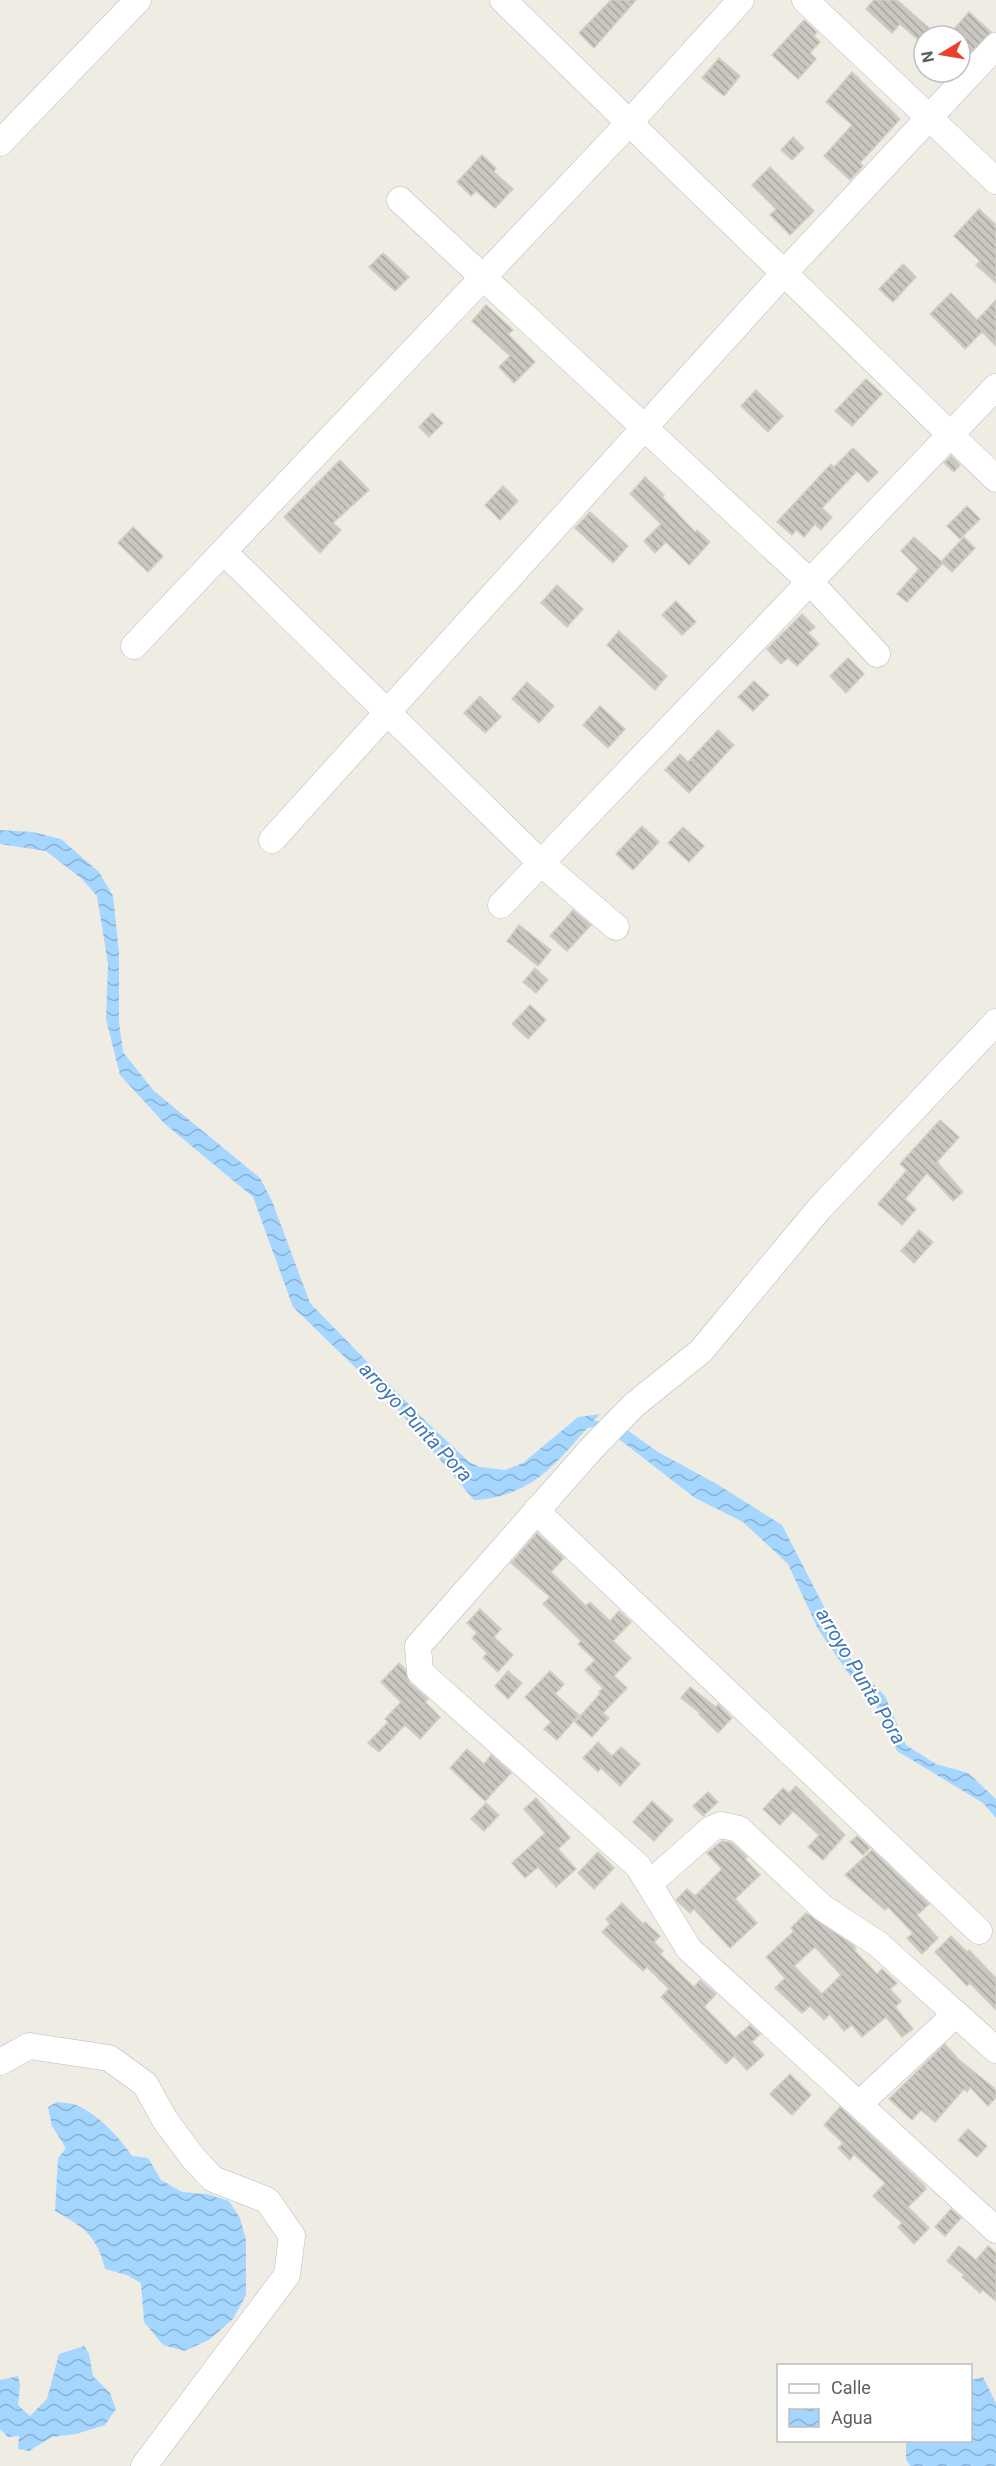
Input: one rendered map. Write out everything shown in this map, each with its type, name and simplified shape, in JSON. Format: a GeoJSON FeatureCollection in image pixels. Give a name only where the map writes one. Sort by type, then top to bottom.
{"type":"FeatureCollection","features":[{"type":"Feature","properties":{"kind":"street"},"geometry":{"type":"LineString","coordinates":[[0,144],[138,0]]}},
{"type":"Feature","properties":{"kind":"street"},"geometry":{"type":"LineString","coordinates":[[503,0],[996,479]]}},
{"type":"Feature","properties":{"kind":"street"},"geometry":{"type":"LineString","coordinates":[[134,646],[629,123],[741,0]]}},
{"type":"Feature","properties":{"kind":"street"},"geometry":{"type":"LineString","coordinates":[[805,0],[996,181]]}},
{"type":"Feature","properties":{"kind":"street"},"geometry":{"type":"LineString","coordinates":[[272,840],[784,273],[996,46]]}},
{"type":"Feature","properties":{"kind":"street"},"geometry":{"type":"LineString","coordinates":[[400,200],[810,582],[877,654]]}},
{"type":"Feature","properties":{"kind":"street"},"geometry":{"type":"LineString","coordinates":[[501,905],[996,387]]}},
{"type":"Feature","properties":{"kind":"street"},"geometry":{"type":"LineString","coordinates":[[224,552],[541,863],[616,927]]}},
{"type":"Feature","properties":{"kind":"street"},"geometry":{"type":"LineString","coordinates":[[996,1022],[819,1209],[701,1351],[634,1405],[592,1448],[418,1646],[420,1672],[638,1866],[690,1949],[996,2230]]}},
{"type":"Feature","properties":{"kind":"street"},"geometry":{"type":"LineString","coordinates":[[536,1511],[979,1931]]}},
{"type":"Feature","properties":{"kind":"street"},"geometry":{"type":"LineString","coordinates":[[649,1884],[711,1829],[721,1825],[739,1829],[823,1908],[878,1944],[996,2050]]}},
{"type":"Feature","properties":{"kind":"street"},"geometry":{"type":"LineString","coordinates":[[859,2104],[956,2014]]}},
{"type":"Feature","properties":{"kind":"street"},"geometry":{"type":"LineString","coordinates":[[0,2062],[29,2046],[109,2058],[144,2084],[165,2120],[194,2159],[213,2179],[267,2200],[292,2236],[287,2275],[144,2466]]}},
{"type":"Feature","properties":{"kind":"water"},"geometry":{"type":"Polygon","coordinates":[[[0,830],[33,832],[61,839],[99,872],[113,896],[119,953],[119,1022],[123,1052],[154,1091],[260,1178],[272,1201],[310,1303],[416,1412],[469,1462],[480,1467],[505,1470],[523,1463],[578,1417],[600,1414],[560,1459],[532,1482],[515,1491],[474,1500],[395,1406],[293,1307],[253,1197],[165,1124],[120,1075],[106,1019],[108,964],[97,896],[82,879],[46,851],[0,844],[0,830]]]}},
{"type":"Feature","properties":{"kind":"water"},"geometry":{"type":"Polygon","coordinates":[[[623,1427],[658,1452],[715,1483],[782,1525],[854,1665],[885,1696],[906,1745],[936,1764],[968,1773],[996,1799],[996,1818],[983,1803],[897,1751],[876,1706],[851,1677],[818,1629],[788,1564],[743,1522],[695,1498],[615,1436],[623,1427]]]}},
{"type":"Feature","properties":{"kind":"water"},"geometry":{"type":"Polygon","coordinates":[[[57,2102],[76,2105],[100,2120],[115,2134],[132,2156],[148,2158],[161,2180],[182,2192],[207,2194],[229,2201],[240,2218],[246,2240],[246,2295],[233,2319],[209,2340],[184,2351],[163,2345],[144,2322],[141,2283],[127,2275],[105,2269],[98,2248],[88,2234],[74,2222],[55,2211],[58,2158],[66,2148],[52,2126],[48,2107],[57,2102]]]}},
{"type":"Feature","properties":{"kind":"water"},"geometry":{"type":"Polygon","coordinates":[[[84,2346],[89,2354],[93,2376],[110,2393],[116,2409],[105,2425],[76,2434],[52,2437],[29,2451],[18,2449],[19,2436],[8,2437],[0,2429],[0,2380],[18,2376],[20,2385],[18,2405],[30,2416],[47,2399],[59,2354],[84,2346]]]}},
{"type":"Feature","properties":{"kind":"water"},"geometry":{"type":"Polygon","coordinates":[[[983,2377],[996,2403],[996,2466],[910,2466],[906,2459],[906,2442],[972,2442],[972,2380],[983,2377]]]}},
{"type":"Feature","properties":{"kind":"building"},"geometry":{"type":"Polygon","coordinates":[[[611,0],[636,0],[594,48],[579,33],[611,0]]]}},
{"type":"Feature","properties":{"kind":"building"},"geometry":{"type":"Polygon","coordinates":[[[874,0],[897,0],[924,24],[912,24],[912,34],[900,24],[892,33],[866,9],[874,0]]]}},
{"type":"Feature","properties":{"kind":"building"},"geometry":{"type":"Polygon","coordinates":[[[969,12],[991,32],[972,51],[972,24],[958,24],[969,12]]]}},
{"type":"Feature","properties":{"kind":"building"},"geometry":{"type":"Polygon","coordinates":[[[804,20],[817,32],[814,36],[820,42],[810,53],[816,59],[798,79],[772,55],[804,20]]]}},
{"type":"Feature","properties":{"kind":"building"},"geometry":{"type":"Polygon","coordinates":[[[719,58],[740,76],[724,96],[702,78],[719,58]]]}},
{"type":"Feature","properties":{"kind":"building"},"geometry":{"type":"Polygon","coordinates":[[[852,72],[900,119],[860,163],[863,166],[850,180],[824,156],[852,125],[826,102],[852,72]]]}},
{"type":"Feature","properties":{"kind":"building"},"geometry":{"type":"Polygon","coordinates":[[[793,137],[804,148],[792,160],[781,150],[793,137]]]}},
{"type":"Feature","properties":{"kind":"building"},"geometry":{"type":"Polygon","coordinates":[[[482,155],[496,168],[494,172],[513,189],[495,208],[476,191],[471,196],[457,182],[482,155]]]}},
{"type":"Feature","properties":{"kind":"building"},"geometry":{"type":"Polygon","coordinates":[[[770,167],[814,211],[790,235],[770,215],[776,209],[752,185],[770,167]]]}},
{"type":"Feature","properties":{"kind":"building"},"geometry":{"type":"Polygon","coordinates":[[[979,209],[996,225],[996,283],[976,265],[980,261],[954,236],[979,209]]]}},
{"type":"Feature","properties":{"kind":"building"},"geometry":{"type":"Polygon","coordinates":[[[383,253],[409,277],[395,291],[369,267],[383,253]]]}},
{"type":"Feature","properties":{"kind":"building"},"geometry":{"type":"Polygon","coordinates":[[[903,264],[916,277],[893,302],[879,289],[903,264]]]}},
{"type":"Feature","properties":{"kind":"building"},"geometry":{"type":"Polygon","coordinates":[[[951,293],[977,320],[996,300],[996,346],[982,332],[965,349],[930,314],[951,293]]]}},
{"type":"Feature","properties":{"kind":"building"},"geometry":{"type":"Polygon","coordinates":[[[486,305],[513,330],[508,334],[535,362],[514,383],[499,367],[510,356],[472,321],[486,305]]]}},
{"type":"Feature","properties":{"kind":"building"},"geometry":{"type":"Polygon","coordinates":[[[866,379],[882,394],[852,426],[835,411],[866,379]]]}},
{"type":"Feature","properties":{"kind":"building"},"geometry":{"type":"Polygon","coordinates":[[[756,390],[783,416],[768,432],[741,406],[756,390]]]}},
{"type":"Feature","properties":{"kind":"building"},"geometry":{"type":"Polygon","coordinates":[[[432,413],[443,423],[429,437],[419,427],[432,413]]]}},
{"type":"Feature","properties":{"kind":"building"},"geometry":{"type":"Polygon","coordinates":[[[853,448],[878,472],[868,482],[857,471],[822,508],[832,517],[821,530],[815,524],[804,537],[796,530],[792,535],[777,522],[831,464],[834,467],[853,448]]]}},
{"type":"Feature","properties":{"kind":"building"},"geometry":{"type":"Polygon","coordinates":[[[951,456],[960,465],[954,472],[944,463],[951,456]]]}},
{"type":"Feature","properties":{"kind":"building"},"geometry":{"type":"Polygon","coordinates":[[[340,460],[369,490],[333,523],[341,530],[320,553],[284,517],[340,460]]]}},
{"type":"Feature","properties":{"kind":"building"},"geometry":{"type":"Polygon","coordinates":[[[645,477],[664,495],[662,497],[695,532],[697,530],[710,542],[689,565],[666,542],[655,553],[644,541],[661,524],[630,494],[645,477]]]}},
{"type":"Feature","properties":{"kind":"building"},"geometry":{"type":"Polygon","coordinates":[[[503,486],[518,501],[500,520],[485,505],[503,486]]]}},
{"type":"Feature","properties":{"kind":"building"},"geometry":{"type":"Polygon","coordinates":[[[967,506],[980,519],[960,539],[947,526],[967,506]]]}},
{"type":"Feature","properties":{"kind":"building"},"geometry":{"type":"Polygon","coordinates":[[[590,512],[628,546],[613,563],[575,528],[590,512]]]}},
{"type":"Feature","properties":{"kind":"building"},"geometry":{"type":"Polygon","coordinates":[[[133,527],[163,556],[148,572],[118,543],[133,527]]]}},
{"type":"Feature","properties":{"kind":"building"},"geometry":{"type":"Polygon","coordinates":[[[914,537],[943,563],[907,602],[897,594],[919,569],[901,551],[914,537]]]}},
{"type":"Feature","properties":{"kind":"building"},"geometry":{"type":"Polygon","coordinates":[[[964,537],[975,548],[952,572],[941,562],[964,537]]]}},
{"type":"Feature","properties":{"kind":"building"},"geometry":{"type":"Polygon","coordinates":[[[557,585],[583,609],[567,627],[541,603],[557,585]]]}},
{"type":"Feature","properties":{"kind":"building"},"geometry":{"type":"Polygon","coordinates":[[[676,601],[696,622],[682,635],[662,615],[676,601]]]}},
{"type":"Feature","properties":{"kind":"building"},"geometry":{"type":"Polygon","coordinates":[[[802,614],[815,627],[808,633],[819,644],[797,666],[788,658],[781,664],[767,649],[802,614]]]}},
{"type":"Feature","properties":{"kind":"building"},"geometry":{"type":"Polygon","coordinates":[[[619,631],[667,676],[655,690],[607,645],[619,631]]]}},
{"type":"Feature","properties":{"kind":"building"},"geometry":{"type":"Polygon","coordinates":[[[848,658],[864,674],[846,693],[830,676],[848,658]]]}},
{"type":"Feature","properties":{"kind":"building"},"geometry":{"type":"Polygon","coordinates":[[[754,681],[769,695],[753,711],[738,697],[754,681]]]}},
{"type":"Feature","properties":{"kind":"building"},"geometry":{"type":"Polygon","coordinates":[[[527,682],[554,706],[539,723],[512,699],[527,682]]]}},
{"type":"Feature","properties":{"kind":"building"},"geometry":{"type":"Polygon","coordinates":[[[480,696],[501,717],[485,733],[464,713],[480,696]]]}},
{"type":"Feature","properties":{"kind":"building"},"geometry":{"type":"Polygon","coordinates":[[[600,706],[625,729],[608,748],[583,725],[600,706]]]}},
{"type":"Feature","properties":{"kind":"building"},"geometry":{"type":"Polygon","coordinates":[[[718,730],[734,745],[689,793],[665,770],[680,754],[688,762],[718,730]]]}},
{"type":"Feature","properties":{"kind":"building"},"geometry":{"type":"Polygon","coordinates":[[[642,826],[659,842],[633,870],[616,854],[642,826]]]}},
{"type":"Feature","properties":{"kind":"building"},"geometry":{"type":"Polygon","coordinates":[[[683,827],[704,846],[689,862],[668,843],[683,827]]]}},
{"type":"Feature","properties":{"kind":"building"},"geometry":{"type":"Polygon","coordinates":[[[573,910],[591,925],[567,951],[550,936],[573,910]]]}},
{"type":"Feature","properties":{"kind":"building"},"geometry":{"type":"Polygon","coordinates":[[[519,925],[551,950],[538,966],[507,941],[519,925]]]}},
{"type":"Feature","properties":{"kind":"building"},"geometry":{"type":"Polygon","coordinates":[[[535,968],[548,980],[536,993],[523,982],[535,968]]]}},
{"type":"Feature","properties":{"kind":"building"},"geometry":{"type":"Polygon","coordinates":[[[530,1005],[546,1020],[528,1039],[512,1024],[530,1005]]]}},
{"type":"Feature","properties":{"kind":"building"},"geometry":{"type":"Polygon","coordinates":[[[940,1120],[959,1137],[937,1162],[963,1192],[953,1201],[927,1173],[905,1199],[916,1209],[902,1225],[878,1204],[907,1170],[900,1164],[940,1120]]]}},
{"type":"Feature","properties":{"kind":"building"},"geometry":{"type":"Polygon","coordinates":[[[919,1230],[933,1242],[914,1263],[901,1251],[919,1230]]]}},
{"type":"Feature","properties":{"kind":"building"},"geometry":{"type":"Polygon","coordinates":[[[537,1533],[564,1558],[551,1572],[586,1606],[590,1602],[610,1621],[619,1611],[631,1622],[613,1641],[631,1658],[614,1676],[627,1688],[603,1713],[609,1718],[592,1737],[575,1722],[603,1688],[585,1670],[595,1660],[578,1644],[581,1641],[543,1604],[550,1597],[511,1563],[537,1533]]]}},
{"type":"Feature","properties":{"kind":"building"},"geometry":{"type":"Polygon","coordinates":[[[480,1609],[501,1629],[494,1637],[513,1655],[498,1672],[483,1658],[487,1653],[472,1638],[477,1633],[467,1623],[480,1609]]]}},
{"type":"Feature","properties":{"kind":"building"},"geometry":{"type":"Polygon","coordinates":[[[399,1663],[405,1669],[410,1683],[428,1699],[425,1702],[440,1717],[420,1739],[405,1725],[379,1752],[368,1743],[388,1722],[385,1719],[401,1702],[381,1682],[399,1663]]]}},
{"type":"Feature","properties":{"kind":"building"},"geometry":{"type":"Polygon","coordinates":[[[508,1671],[522,1683],[508,1699],[495,1686],[508,1671]]]}},
{"type":"Feature","properties":{"kind":"building"},"geometry":{"type":"Polygon","coordinates":[[[550,1671],[564,1684],[555,1694],[579,1715],[557,1740],[544,1729],[551,1722],[525,1697],[550,1671]]]}},
{"type":"Feature","properties":{"kind":"building"},"geometry":{"type":"Polygon","coordinates":[[[690,1687],[716,1707],[718,1704],[732,1718],[718,1733],[700,1713],[681,1698],[690,1687]]]}},
{"type":"Feature","properties":{"kind":"building"},"geometry":{"type":"Polygon","coordinates":[[[598,1742],[612,1756],[621,1747],[640,1764],[620,1786],[601,1768],[598,1772],[583,1758],[598,1742]]]}},
{"type":"Feature","properties":{"kind":"building"},"geometry":{"type":"Polygon","coordinates":[[[467,1749],[484,1764],[491,1755],[511,1773],[485,1801],[450,1768],[467,1749]]]}},
{"type":"Feature","properties":{"kind":"building"},"geometry":{"type":"Polygon","coordinates":[[[796,1786],[845,1835],[823,1860],[808,1847],[819,1835],[793,1811],[780,1825],[763,1809],[783,1788],[789,1793],[796,1786]]]}},
{"type":"Feature","properties":{"kind":"building"},"geometry":{"type":"Polygon","coordinates":[[[708,1792],[718,1802],[703,1816],[693,1806],[708,1792]]]}},
{"type":"Feature","properties":{"kind":"building"},"geometry":{"type":"Polygon","coordinates":[[[536,1798],[570,1838],[558,1849],[576,1869],[556,1887],[538,1867],[525,1878],[512,1863],[545,1833],[524,1809],[536,1798]]]}},
{"type":"Feature","properties":{"kind":"building"},"geometry":{"type":"Polygon","coordinates":[[[652,1801],[673,1820],[654,1841],[633,1822],[652,1801]]]}},
{"type":"Feature","properties":{"kind":"building"},"geometry":{"type":"Polygon","coordinates":[[[486,1803],[499,1815],[484,1831],[471,1819],[486,1803]]]}},
{"type":"Feature","properties":{"kind":"building"},"geometry":{"type":"Polygon","coordinates":[[[857,1836],[870,1848],[863,1855],[850,1842],[857,1836]]]}},
{"type":"Feature","properties":{"kind":"building"},"geometry":{"type":"Polygon","coordinates":[[[722,1841],[732,1843],[747,1857],[745,1859],[760,1875],[735,1899],[757,1923],[730,1948],[694,1909],[690,1913],[676,1900],[687,1889],[695,1896],[722,1869],[707,1853],[722,1841]]]}},
{"type":"Feature","properties":{"kind":"building"},"geometry":{"type":"Polygon","coordinates":[[[872,1850],[929,1904],[917,1915],[938,1938],[922,1954],[907,1938],[913,1933],[888,1907],[885,1910],[845,1875],[872,1850]]]}},
{"type":"Feature","properties":{"kind":"building"},"geometry":{"type":"Polygon","coordinates":[[[598,1852],[614,1868],[594,1889],[578,1873],[598,1852]]]}},
{"type":"Feature","properties":{"kind":"building"},"geometry":{"type":"Polygon","coordinates":[[[622,1903],[643,1924],[645,1922],[660,1936],[654,1942],[663,1951],[660,1954],[694,1987],[700,1980],[716,1994],[704,2007],[735,2038],[750,2025],[760,2034],[752,2042],[764,2055],[747,2070],[734,2056],[726,2064],[661,1997],[669,1989],[647,1967],[643,1971],[602,1932],[610,1924],[606,1919],[622,1903]]]}},
{"type":"Feature","properties":{"kind":"building"},"geometry":{"type":"Polygon","coordinates":[[[806,1913],[853,1945],[856,1949],[854,1950],[877,1974],[882,1969],[897,1983],[890,1989],[901,2001],[895,2007],[913,2029],[902,2037],[886,2017],[862,2037],[852,2025],[844,2031],[830,2014],[824,2020],[810,2006],[802,2013],[775,1988],[785,1978],[766,1957],[794,1931],[791,1928],[806,1913]],[[815,1947],[794,1966],[822,1994],[841,1975],[815,1947]]]}},
{"type":"Feature","properties":{"kind":"building"},"geometry":{"type":"Polygon","coordinates":[[[951,1936],[967,1952],[969,1950],[996,1978],[996,2010],[970,1983],[967,1986],[935,1952],[951,1936]]]}},
{"type":"Feature","properties":{"kind":"building"},"geometry":{"type":"Polygon","coordinates":[[[945,2044],[958,2059],[996,2090],[996,2098],[988,2106],[970,2087],[967,2092],[964,2089],[935,2122],[921,2110],[912,2120],[889,2099],[945,2044]]]}},
{"type":"Feature","properties":{"kind":"building"},"geometry":{"type":"Polygon","coordinates":[[[790,2074],[811,2095],[792,2115],[770,2094],[790,2074]]]}},
{"type":"Feature","properties":{"kind":"building"},"geometry":{"type":"Polygon","coordinates":[[[840,2107],[924,2185],[926,2189],[908,2207],[929,2228],[914,2244],[898,2227],[902,2223],[873,2196],[885,2183],[854,2154],[850,2160],[838,2148],[843,2143],[824,2125],[840,2107]]]}},
{"type":"Feature","properties":{"kind":"building"},"geometry":{"type":"Polygon","coordinates":[[[968,2129],[987,2146],[977,2157],[958,2140],[968,2129]]]}},
{"type":"Feature","properties":{"kind":"building"},"geometry":{"type":"Polygon","coordinates":[[[951,2209],[961,2218],[945,2236],[935,2227],[951,2209]]]}},
{"type":"Feature","properties":{"kind":"building"},"geometry":{"type":"Polygon","coordinates":[[[959,2246],[976,2260],[988,2246],[996,2253],[996,2301],[983,2290],[980,2293],[947,2261],[959,2246]]]}},
{"type":"Feature","properties":{"kind":"waterway","name":"arroyo Punta Pora"},"geometry":{"type":"LineString","coordinates":[[584,1427],[596,1423],[603,1426]]}}]}
